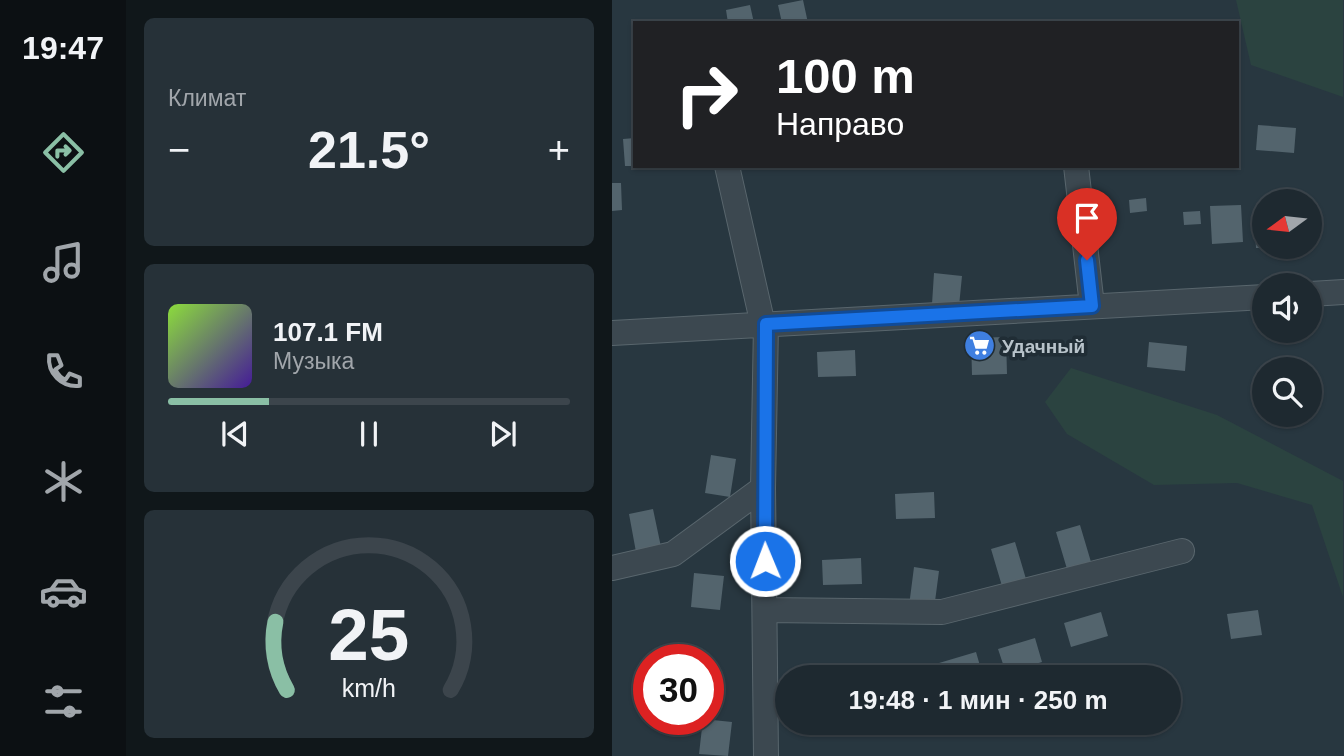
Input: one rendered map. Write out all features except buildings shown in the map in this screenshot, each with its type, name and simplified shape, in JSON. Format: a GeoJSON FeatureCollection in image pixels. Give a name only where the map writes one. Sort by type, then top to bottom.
{"type":"FeatureCollection","features":[{"type":"Feature","properties":{"kind":"street"},"geometry":{"type":"LineString","coordinates":[[727,168],[765,325],[763,488],[766,756]]}},
{"type":"Feature","properties":{"kind":"street"},"geometry":{"type":"LineString","coordinates":[[1076,168],[1092,306]]}},
{"type":"Feature","properties":{"kind":"street"},"geometry":{"type":"LineString","coordinates":[[1322,293],[1344,292]]}},
{"type":"Feature","properties":{"kind":"street"},"geometry":{"type":"LineString","coordinates":[[612,333],[1252,298]]}},
{"type":"Feature","properties":{"kind":"street"},"geometry":{"type":"LineString","coordinates":[[612,568],[673,554],[703,535],[763,488]]}},
{"type":"Feature","properties":{"kind":"street"},"geometry":{"type":"LineString","coordinates":[[766,610],[942,612],[1182,551]]}},
{"type":"Feature","properties":{"kind":"green space"},"geometry":{"type":"Polygon","coordinates":[[[1236,0],[1343,0],[1343,97],[1251,65],[1236,0]]]}},
{"type":"Feature","properties":{"kind":"green space"},"geometry":{"type":"Polygon","coordinates":[[[1071,368],[1217,415],[1343,481],[1343,597],[1312,505],[1237,483],[1154,485],[1067,434],[1045,402],[1071,368]]]}},
{"type":"Feature","properties":{"kind":"place","name":"Удачный"},"geometry":{"type":"Point","coordinates":[979,346]}},
{"type":"Feature","properties":{"kind":"route"},"geometry":{"type":"LineString","coordinates":[[765,561],[763,488],[766,324],[1092,306],[1087,260]]}}]}
